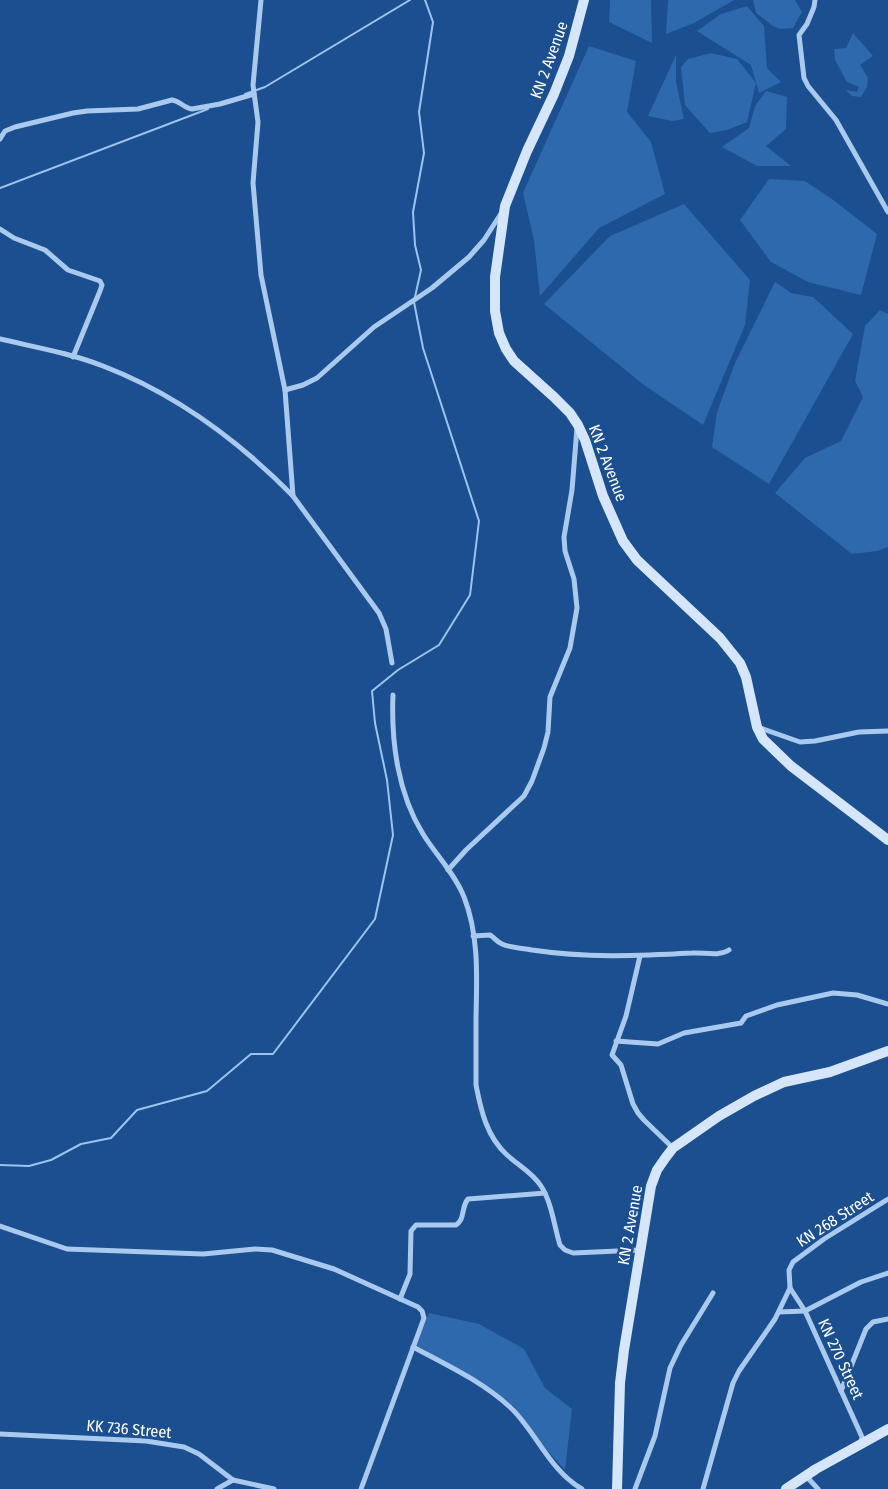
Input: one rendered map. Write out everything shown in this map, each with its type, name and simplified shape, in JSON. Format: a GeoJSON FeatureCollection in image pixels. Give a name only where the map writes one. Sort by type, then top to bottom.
{"type":"FeatureCollection","features":[{"type":"Feature","properties":{"kind":"main road","name":"KN 2 Avenue"},"geometry":{"type":"LineString","coordinates":[[584,0],[569,56],[505,206],[495,277],[495,311],[499,333],[514,361],[554,397],[570,413],[578,425],[585,440],[603,496],[622,541],[637,560],[720,638],[740,663],[746,677],[757,727],[770,747],[791,766],[888,840]]}},
{"type":"Feature","properties":{"kind":"main road","name":"KN 2 Avenue"},"geometry":{"type":"LineString","coordinates":[[617,1489],[620,1383],[651,1186],[657,1170],[673,1148],[719,1116],[754,1096],[784,1082],[830,1072],[888,1051]]}},
{"type":"Feature","properties":{"kind":"main road"},"geometry":{"type":"LineString","coordinates":[[786,1489],[888,1429]]}},
{"type":"Feature","properties":{"kind":"street"},"geometry":{"type":"LineString","coordinates":[[261,0],[253,86],[258,122],[253,182],[261,275],[285,390],[293,496]]}},
{"type":"Feature","properties":{"kind":"street"},"geometry":{"type":"LineString","coordinates":[[815,0],[807,24],[800,36],[804,78],[836,120],[888,212]]}},
{"type":"Feature","properties":{"kind":"street"},"geometry":{"type":"LineString","coordinates":[[0,139],[5,131],[15,127],[80,112],[138,109],[172,100],[178,101],[192,109],[220,104],[254,94]]}},
{"type":"Feature","properties":{"kind":"street"},"geometry":{"type":"LineString","coordinates":[[285,390],[303,385],[317,378],[374,328],[439,282],[469,257],[484,240],[505,206]]}},
{"type":"Feature","properties":{"kind":"street"},"geometry":{"type":"LineString","coordinates":[[0,229],[14,238],[45,250],[68,270],[100,281],[102,286],[73,357]]}},
{"type":"Feature","properties":{"kind":"street"},"geometry":{"type":"LineString","coordinates":[[0,339],[102,366],[149,386],[192,411],[246,451],[293,496],[379,613],[386,628],[392,663]]}},
{"type":"Feature","properties":{"kind":"street"},"geometry":{"type":"LineString","coordinates":[[448,870],[466,850],[524,796],[532,781],[544,748],[548,732],[550,696],[570,648],[577,608],[574,579],[565,551],[564,536],[572,490],[578,425]]}},
{"type":"Feature","properties":{"kind":"street"},"geometry":{"type":"LineString","coordinates":[[393,696],[393,724],[404,797],[424,835],[464,896],[473,927],[476,958],[476,1085],[479,1102],[490,1136],[507,1155],[535,1178],[545,1194],[560,1245],[565,1250],[573,1252],[640,1250]]}},
{"type":"Feature","properties":{"kind":"street"},"geometry":{"type":"LineString","coordinates":[[757,727],[800,742],[858,732],[888,731]]}},
{"type":"Feature","properties":{"kind":"street"},"geometry":{"type":"LineString","coordinates":[[473,936],[490,935],[505,945],[553,953],[640,956],[697,952],[718,954],[729,950]]}},
{"type":"Feature","properties":{"kind":"street"},"geometry":{"type":"LineString","coordinates":[[640,956],[626,1016],[612,1055],[621,1066],[633,1104],[644,1120],[673,1148]]}},
{"type":"Feature","properties":{"kind":"street"},"geometry":{"type":"LineString","coordinates":[[616,1041],[658,1044],[684,1033],[740,1023],[746,1016],[776,1005],[832,993],[857,994],[888,1004]]}},
{"type":"Feature","properties":{"kind":"street"},"geometry":{"type":"LineString","coordinates":[[400,1299],[410,1274],[411,1232],[416,1225],[456,1226],[461,1222],[468,1199],[545,1194]]}},
{"type":"Feature","properties":{"kind":"street","name":"KN 268 Street"},"geometry":{"type":"LineString","coordinates":[[704,1489],[733,1383],[779,1312],[790,1288],[789,1270],[793,1262],[824,1239],[888,1199]]}},
{"type":"Feature","properties":{"kind":"street"},"geometry":{"type":"LineString","coordinates":[[0,1226],[67,1248],[203,1254],[255,1249],[272,1250],[334,1269],[418,1307],[422,1311],[424,1318],[361,1489]]}},
{"type":"Feature","properties":{"kind":"street"},"geometry":{"type":"LineString","coordinates":[[779,1312],[805,1311],[861,1282],[888,1273]]}},
{"type":"Feature","properties":{"kind":"street","name":"KN 270 Street"},"geometry":{"type":"LineString","coordinates":[[790,1288],[805,1311],[862,1437],[861,1444]]}},
{"type":"Feature","properties":{"kind":"street"},"geometry":{"type":"LineString","coordinates":[[635,1489],[655,1436],[670,1368],[681,1345],[713,1293]]}},
{"type":"Feature","properties":{"kind":"street"},"geometry":{"type":"LineString","coordinates":[[841,1391],[866,1329],[872,1322],[888,1319]]}},
{"type":"Feature","properties":{"kind":"street"},"geometry":{"type":"LineString","coordinates":[[413,1347],[478,1384],[511,1409],[559,1469],[582,1489]]}},
{"type":"Feature","properties":{"kind":"street","name":"KK 736 Street"},"geometry":{"type":"LineString","coordinates":[[0,1434],[146,1440],[184,1447],[199,1454],[233,1480],[274,1489]]}},
{"type":"Feature","properties":{"kind":"street"},"geometry":{"type":"LineString","coordinates":[[806,1476],[818,1489]]}},
{"type":"Feature","properties":{"kind":"street"},"geometry":{"type":"LineString","coordinates":[[217,1489],[233,1480]]}},
{"type":"Feature","properties":{"kind":"street"},"geometry":{"type":"LineString","coordinates":[[246,1483],[246,1489]]}},
{"type":"Feature","properties":{"kind":"shaded area"},"geometry":{"type":"Polygon","coordinates":[[[610,0],[651,0],[652,43],[609,22],[610,0]]]}},
{"type":"Feature","properties":{"kind":"shaded area"},"geometry":{"type":"Polygon","coordinates":[[[668,0],[734,0],[694,23],[666,34],[668,0]]]}},
{"type":"Feature","properties":{"kind":"shaded area"},"geometry":{"type":"Polygon","coordinates":[[[753,0],[795,0],[802,12],[793,28],[781,29],[773,26],[756,13],[753,0]]]}},
{"type":"Feature","properties":{"kind":"shaded area"},"geometry":{"type":"Polygon","coordinates":[[[747,6],[764,26],[767,68],[781,82],[759,93],[751,65],[697,31],[721,14],[747,6]]]}},
{"type":"Feature","properties":{"kind":"shaded area"},"geometry":{"type":"Polygon","coordinates":[[[853,33],[873,56],[860,65],[868,78],[867,87],[861,97],[852,96],[846,90],[857,92],[859,87],[847,82],[835,60],[834,49],[846,48],[853,33]]]}},
{"type":"Feature","properties":{"kind":"shaded area"},"geometry":{"type":"Polygon","coordinates":[[[589,46],[636,61],[627,112],[651,142],[665,194],[599,228],[540,296],[534,240],[523,193],[589,46]]]}},
{"type":"Feature","properties":{"kind":"shaded area"},"geometry":{"type":"Polygon","coordinates":[[[711,53],[737,59],[756,83],[747,122],[727,130],[710,133],[685,105],[681,67],[688,59],[711,53]]]}},
{"type":"Feature","properties":{"kind":"shaded area"},"geometry":{"type":"Polygon","coordinates":[[[676,55],[676,82],[684,119],[672,121],[648,116],[676,55]]]}},
{"type":"Feature","properties":{"kind":"shaded area"},"geometry":{"type":"Polygon","coordinates":[[[766,91],[787,97],[786,129],[766,146],[791,166],[757,166],[722,147],[749,128],[755,106],[766,91]]]}},
{"type":"Feature","properties":{"kind":"shaded area"},"geometry":{"type":"Polygon","coordinates":[[[769,179],[805,181],[832,199],[877,234],[861,295],[808,282],[771,262],[740,220],[769,179]]]}},
{"type":"Feature","properties":{"kind":"shaded area"},"geometry":{"type":"Polygon","coordinates":[[[684,204],[750,280],[745,325],[703,425],[644,385],[544,304],[610,236],[684,204]]]}},
{"type":"Feature","properties":{"kind":"shaded area"},"geometry":{"type":"Polygon","coordinates":[[[775,282],[791,293],[813,297],[853,334],[769,484],[712,447],[717,412],[735,363],[775,282]]]}},
{"type":"Feature","properties":{"kind":"shaded area"},"geometry":{"type":"Polygon","coordinates":[[[880,310],[888,314],[888,547],[877,551],[852,554],[775,493],[805,458],[841,441],[863,397],[855,381],[865,326],[880,310]]]}},
{"type":"Feature","properties":{"kind":"shaded area"},"geometry":{"type":"Polygon","coordinates":[[[429,1313],[479,1324],[524,1349],[545,1388],[572,1409],[565,1470],[524,1425],[515,1407],[493,1390],[416,1345],[429,1313]]]}},
{"type":"Feature","properties":{"kind":"waterway"},"geometry":{"type":"LineString","coordinates":[[245,94],[265,87],[410,0]]}},
{"type":"Feature","properties":{"kind":"waterway"},"geometry":{"type":"LineString","coordinates":[[415,297],[421,270],[415,245],[413,212],[424,153],[419,112],[433,22],[425,0]]}},
{"type":"Feature","properties":{"kind":"waterway"},"geometry":{"type":"LineString","coordinates":[[0,188],[208,109]]}},
{"type":"Feature","properties":{"kind":"waterway"},"geometry":{"type":"LineString","coordinates":[[0,1165],[29,1166],[51,1160],[81,1144],[111,1138],[137,1110],[207,1091],[251,1054],[273,1054],[375,919],[393,835],[387,780],[375,723],[372,691],[398,670],[439,645],[470,595],[479,521],[423,348],[414,302]]}}]}
